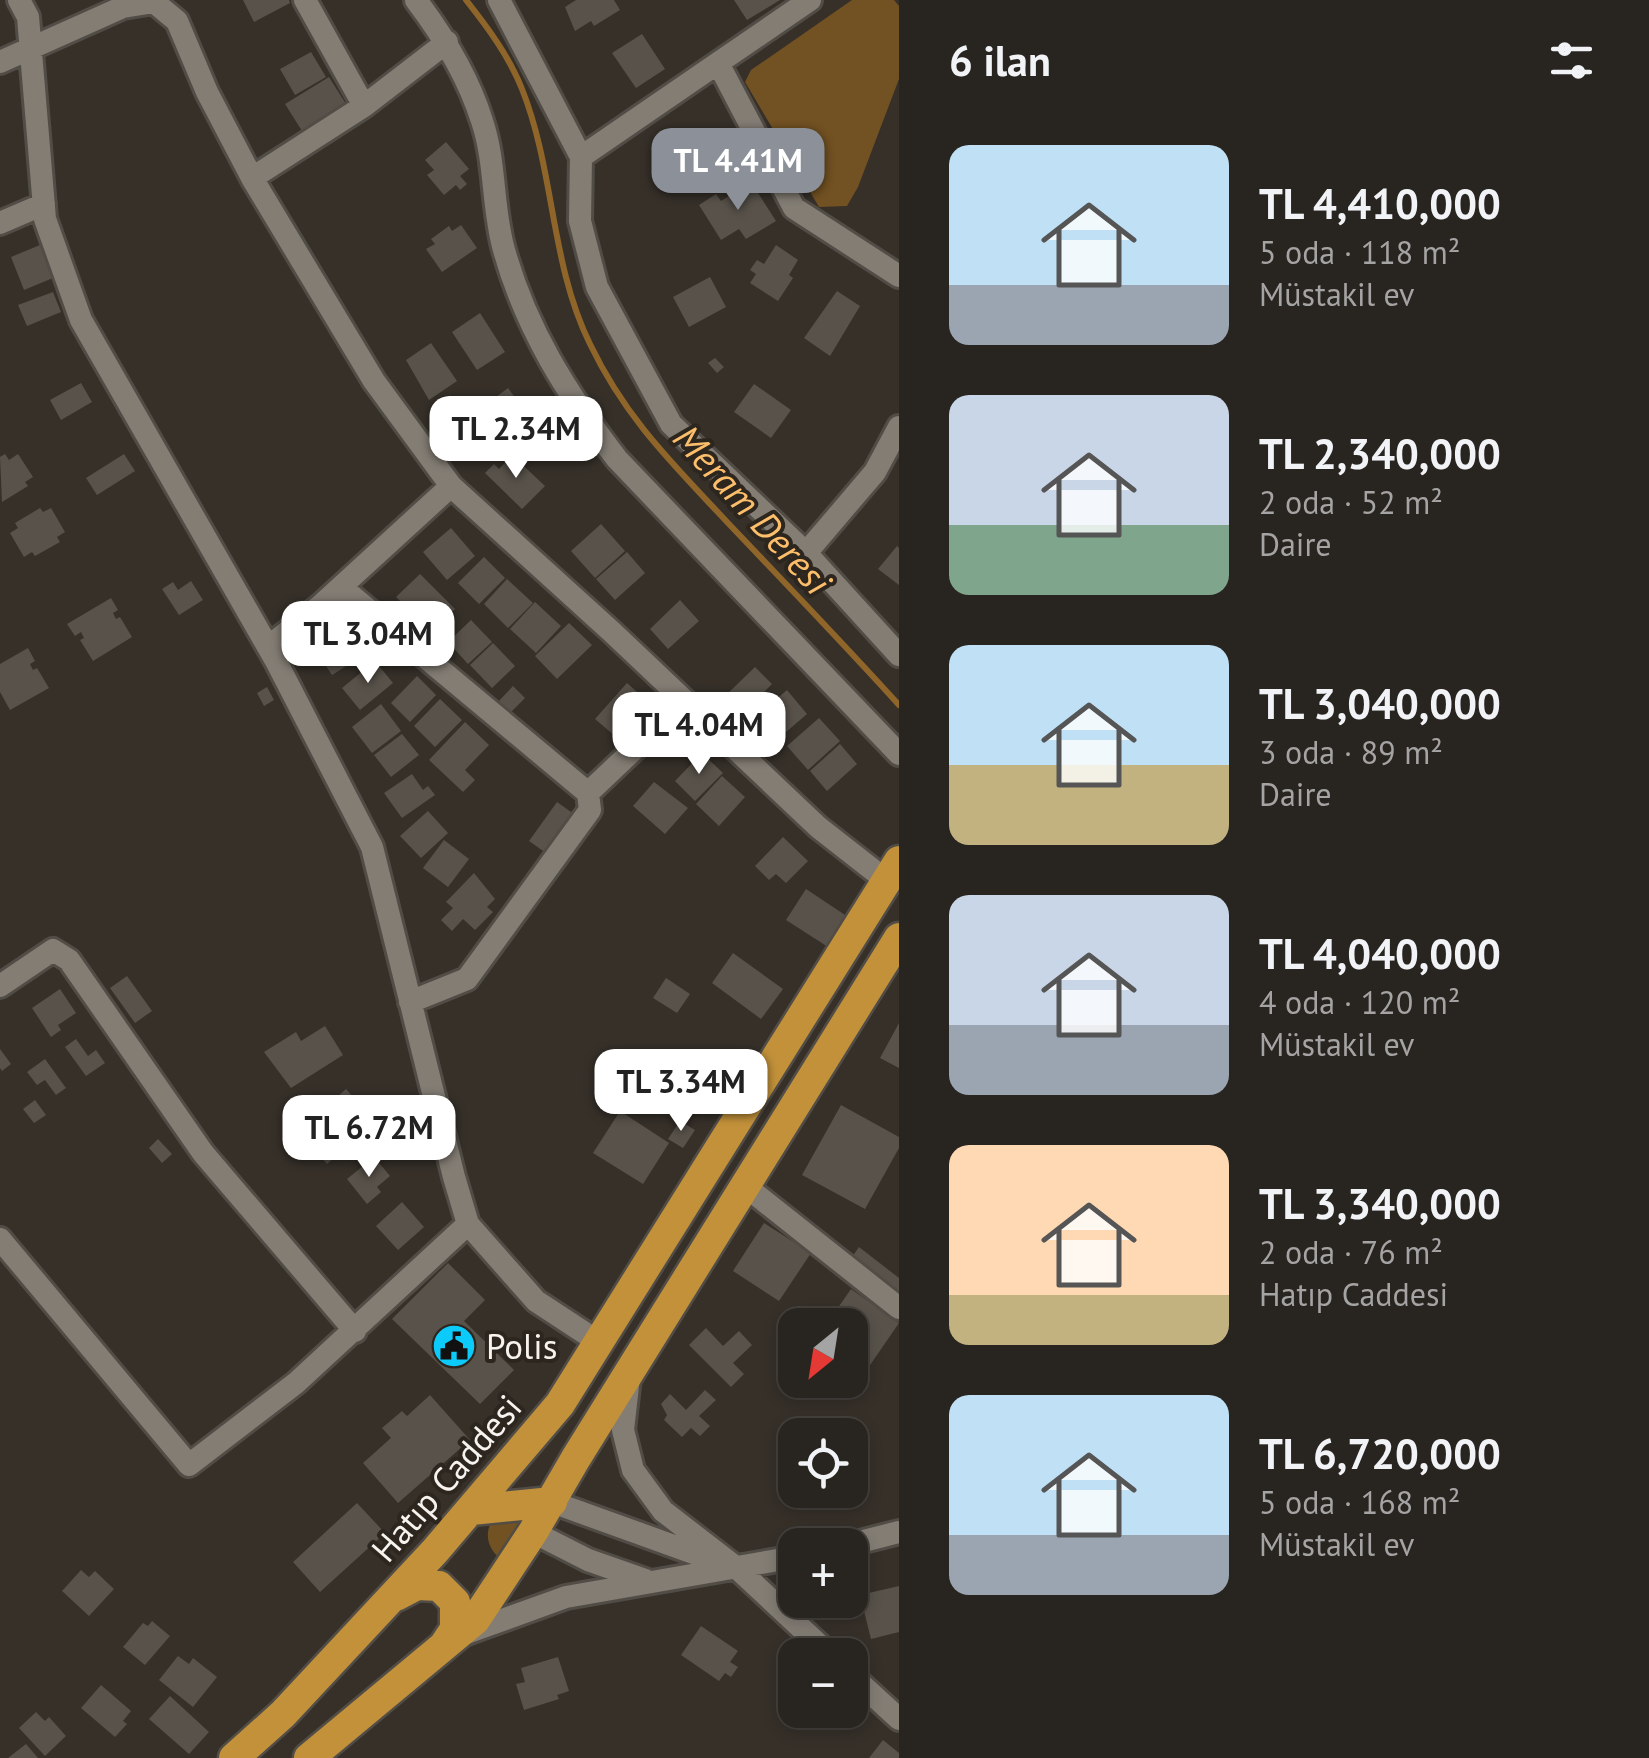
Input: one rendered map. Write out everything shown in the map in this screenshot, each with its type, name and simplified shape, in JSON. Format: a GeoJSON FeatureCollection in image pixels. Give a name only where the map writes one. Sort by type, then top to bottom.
{"type":"FeatureCollection","features":[{"type":"Feature","properties":{"kind":"main road","name":"Hatıp Caddesi"},"geometry":{"type":"LineString","coordinates":[[234,1758],[282,1714],[390,1600],[560,1404],[893,871]]}},
{"type":"Feature","properties":{"kind":"main road"},"geometry":{"type":"LineString","coordinates":[[308,1758],[475,1620],[552,1502],[899,938]]}},
{"type":"Feature","properties":{"kind":"main road"},"geometry":{"type":"LineString","coordinates":[[471,1510],[552,1502]]}},
{"type":"Feature","properties":{"kind":"main road"},"geometry":{"type":"LineString","coordinates":[[390,1600],[417,1585],[439,1586],[455,1602],[455,1629],[448,1645]]}},
{"type":"Feature","properties":{"kind":"street"},"geometry":{"type":"LineString","coordinates":[[18,0],[28,16],[45,218],[81,320],[268,647],[372,847],[468,1224],[536,1301],[600,1344]]}},
{"type":"Feature","properties":{"kind":"street"},"geometry":{"type":"LineString","coordinates":[[305,0],[364,106]]}},
{"type":"Feature","properties":{"kind":"street"},"geometry":{"type":"LineString","coordinates":[[416,0],[447,42],[483,122],[504,249],[540,347],[576,406],[617,458],[899,754]]}},
{"type":"Feature","properties":{"kind":"street"},"geometry":{"type":"LineString","coordinates":[[499,0],[581,157],[580,221],[597,287],[671,424],[806,552],[899,655]]}},
{"type":"Feature","properties":{"kind":"street"},"geometry":{"type":"LineString","coordinates":[[581,157],[810,0]]}},
{"type":"Feature","properties":{"kind":"street"},"geometry":{"type":"LineString","coordinates":[[0,62],[123,7],[158,2],[177,20],[207,92],[252,178],[374,381],[451,486],[818,827],[893,871]]}},
{"type":"Feature","properties":{"kind":"street"},"geometry":{"type":"LineString","coordinates":[[252,178],[364,106],[447,42]]}},
{"type":"Feature","properties":{"kind":"street"},"geometry":{"type":"LineString","coordinates":[[718,63],[794,208],[899,276]]}},
{"type":"Feature","properties":{"kind":"street"},"geometry":{"type":"LineString","coordinates":[[0,223],[44,204]]}},
{"type":"Feature","properties":{"kind":"street"},"geometry":{"type":"LineString","coordinates":[[806,552],[875,472],[899,427]]}},
{"type":"Feature","properties":{"kind":"street"},"geometry":{"type":"LineString","coordinates":[[268,647],[341,587],[451,486]]}},
{"type":"Feature","properties":{"kind":"street"},"geometry":{"type":"LineString","coordinates":[[341,587],[588,792],[590,810],[467,979],[410,1002]]}},
{"type":"Feature","properties":{"kind":"street"},"geometry":{"type":"LineString","coordinates":[[588,792],[685,701]]}},
{"type":"Feature","properties":{"kind":"street"},"geometry":{"type":"LineString","coordinates":[[0,986],[53,950],[69,960],[203,1153],[355,1332]]}},
{"type":"Feature","properties":{"kind":"street"},"geometry":{"type":"LineString","coordinates":[[744,1186],[899,1308]]}},
{"type":"Feature","properties":{"kind":"street"},"geometry":{"type":"LineString","coordinates":[[0,1239],[188,1465],[296,1383],[468,1224]]}},
{"type":"Feature","properties":{"kind":"street"},"geometry":{"type":"LineString","coordinates":[[629,1374],[623,1430],[633,1470],[662,1510],[738,1569],[812,1638]]}},
{"type":"Feature","properties":{"kind":"street"},"geometry":{"type":"LineString","coordinates":[[552,1502],[738,1569]]}},
{"type":"Feature","properties":{"kind":"street"},"geometry":{"type":"LineString","coordinates":[[533,1532],[588,1560],[653,1581]]}},
{"type":"Feature","properties":{"kind":"street"},"geometry":{"type":"LineString","coordinates":[[868,1540],[899,1532]]}},
{"type":"Feature","properties":{"kind":"street"},"geometry":{"type":"LineString","coordinates":[[448,1645],[566,1597],[778,1561]]}},
{"type":"Feature","properties":{"kind":"street"},"geometry":{"type":"LineString","coordinates":[[868,1691],[899,1719]]}},
{"type":"Feature","properties":{"kind":"shaded area"},"geometry":{"type":"Polygon","coordinates":[[[852,0],[894,0],[899,6],[899,79],[847,206],[819,207],[745,82],[751,70],[852,0]]]}},
{"type":"Feature","properties":{"kind":"shaded area"},"geometry":{"type":"Polygon","coordinates":[[[535,1516],[500,1559],[488,1540],[493,1518],[535,1516]]]}},
{"type":"Feature","properties":{"kind":"building"},"geometry":{"type":"Polygon","coordinates":[[[243,0],[289,0],[290,3],[254,22],[243,0]]]}},
{"type":"Feature","properties":{"kind":"building"},"geometry":{"type":"Polygon","coordinates":[[[576,0],[614,0],[620,10],[594,26],[591,21],[575,31],[565,7],[576,0]]]}},
{"type":"Feature","properties":{"kind":"building"},"geometry":{"type":"Polygon","coordinates":[[[734,0],[780,0],[747,20],[734,0]]]}},
{"type":"Feature","properties":{"kind":"building"},"geometry":{"type":"Polygon","coordinates":[[[642,34],[665,69],[636,88],[612,53],[642,34]]]}},
{"type":"Feature","properties":{"kind":"building"},"geometry":{"type":"Polygon","coordinates":[[[311,52],[326,77],[295,95],[280,69],[311,52]]]}},
{"type":"Feature","properties":{"kind":"building"},"geometry":{"type":"Polygon","coordinates":[[[329,77],[346,104],[302,131],[285,104],[329,77]]]}},
{"type":"Feature","properties":{"kind":"building"},"geometry":{"type":"Polygon","coordinates":[[[722,133],[740,158],[727,166],[730,170],[721,176],[718,171],[701,183],[685,158],[722,133]]]}},
{"type":"Feature","properties":{"kind":"building"},"geometry":{"type":"Polygon","coordinates":[[[446,142],[469,169],[460,176],[467,184],[460,190],[456,185],[444,195],[427,175],[434,170],[425,160],[446,142]]]}},
{"type":"Feature","properties":{"kind":"building"},"geometry":{"type":"Polygon","coordinates":[[[751,182],[776,221],[746,239],[739,229],[721,240],[699,205],[716,194],[721,201],[751,182]]]}},
{"type":"Feature","properties":{"kind":"building"},"geometry":{"type":"Polygon","coordinates":[[[461,225],[477,248],[442,272],[426,249],[435,244],[431,239],[449,226],[452,231],[461,225]]]}},
{"type":"Feature","properties":{"kind":"building"},"geometry":{"type":"Polygon","coordinates":[[[40,245],[53,278],[24,290],[11,257],[40,245]]]}},
{"type":"Feature","properties":{"kind":"building"},"geometry":{"type":"Polygon","coordinates":[[[776,245],[798,260],[789,275],[793,278],[778,301],[750,283],[756,274],[750,270],[757,260],[764,264],[776,245]]]}},
{"type":"Feature","properties":{"kind":"building"},"geometry":{"type":"Polygon","coordinates":[[[710,277],[726,307],[689,327],[673,297],[710,277]]]}},
{"type":"Feature","properties":{"kind":"building"},"geometry":{"type":"Polygon","coordinates":[[[837,291],[860,306],[830,356],[804,338],[837,291]]]}},
{"type":"Feature","properties":{"kind":"building"},"geometry":{"type":"Polygon","coordinates":[[[53,292],[61,312],[27,326],[18,305],[53,292]]]}},
{"type":"Feature","properties":{"kind":"building"},"geometry":{"type":"Polygon","coordinates":[[[480,313],[505,352],[477,370],[452,332],[480,313]]]}},
{"type":"Feature","properties":{"kind":"building"},"geometry":{"type":"Polygon","coordinates":[[[431,343],[457,381],[429,400],[406,360],[431,343]]]}},
{"type":"Feature","properties":{"kind":"building"},"geometry":{"type":"Polygon","coordinates":[[[715,358],[724,367],[717,373],[708,363],[715,358]]]}},
{"type":"Feature","properties":{"kind":"building"},"geometry":{"type":"Polygon","coordinates":[[[81,383],[92,402],[61,420],[50,400],[81,383]]]}},
{"type":"Feature","properties":{"kind":"building"},"geometry":{"type":"Polygon","coordinates":[[[754,384],[791,410],[771,438],[734,412],[754,384]]]}},
{"type":"Feature","properties":{"kind":"building"},"geometry":{"type":"Polygon","coordinates":[[[508,388],[527,414],[489,441],[473,421],[482,414],[479,410],[508,388]]]}},
{"type":"Feature","properties":{"kind":"building"},"geometry":{"type":"Polygon","coordinates":[[[5,454],[9,460],[18,454],[33,477],[25,482],[28,486],[2,502],[0,457],[5,454]]]}},
{"type":"Feature","properties":{"kind":"building"},"geometry":{"type":"Polygon","coordinates":[[[124,454],[135,471],[97,495],[86,478],[124,454]]]}},
{"type":"Feature","properties":{"kind":"building"},"geometry":{"type":"Polygon","coordinates":[[[512,455],[545,486],[522,509],[485,473],[494,464],[499,469],[512,455]]]}},
{"type":"Feature","properties":{"kind":"building"},"geometry":{"type":"Polygon","coordinates":[[[40,508],[43,512],[51,508],[65,532],[57,537],[60,542],[35,556],[32,552],[24,557],[10,533],[18,528],[15,523],[40,508]]]}},
{"type":"Feature","properties":{"kind":"building"},"geometry":{"type":"Polygon","coordinates":[[[601,524],[625,551],[595,578],[571,551],[601,524]]]}},
{"type":"Feature","properties":{"kind":"building"},"geometry":{"type":"Polygon","coordinates":[[[451,528],[475,556],[447,580],[423,552],[451,528]]]}},
{"type":"Feature","properties":{"kind":"building"},"geometry":{"type":"Polygon","coordinates":[[[899,548],[899,585],[878,569],[899,548]]]}},
{"type":"Feature","properties":{"kind":"building"},"geometry":{"type":"Polygon","coordinates":[[[627,552],[645,573],[615,600],[596,579],[627,552]]]}},
{"type":"Feature","properties":{"kind":"building"},"geometry":{"type":"Polygon","coordinates":[[[484,557],[505,578],[479,604],[458,583],[484,557]]]}},
{"type":"Feature","properties":{"kind":"building"},"geometry":{"type":"Polygon","coordinates":[[[420,574],[455,609],[432,632],[396,597],[420,574]]]}},
{"type":"Feature","properties":{"kind":"building"},"geometry":{"type":"Polygon","coordinates":[[[507,579],[533,603],[508,628],[484,604],[507,579]]]}},
{"type":"Feature","properties":{"kind":"building"},"geometry":{"type":"Polygon","coordinates":[[[191,581],[203,600],[179,615],[162,589],[173,582],[178,590],[191,581]]]}},
{"type":"Feature","properties":{"kind":"building"},"geometry":{"type":"Polygon","coordinates":[[[111,598],[118,610],[113,613],[116,619],[120,617],[132,637],[93,661],[80,640],[84,638],[81,632],[75,636],[67,624],[111,598]]]}},
{"type":"Feature","properties":{"kind":"building"},"geometry":{"type":"Polygon","coordinates":[[[680,600],[699,621],[668,649],[650,629],[680,600]]]}},
{"type":"Feature","properties":{"kind":"building"},"geometry":{"type":"Polygon","coordinates":[[[535,602],[561,626],[536,653],[510,629],[535,602]]]}},
{"type":"Feature","properties":{"kind":"building"},"geometry":{"type":"Polygon","coordinates":[[[471,620],[492,642],[468,664],[448,642],[471,620]]]}},
{"type":"Feature","properties":{"kind":"building"},"geometry":{"type":"Polygon","coordinates":[[[569,623],[592,645],[557,679],[535,656],[569,623]]]}},
{"type":"Feature","properties":{"kind":"building"},"geometry":{"type":"Polygon","coordinates":[[[355,625],[372,650],[332,675],[318,654],[355,625]]]}},
{"type":"Feature","properties":{"kind":"building"},"geometry":{"type":"Polygon","coordinates":[[[493,643],[515,666],[492,688],[470,665],[493,643]]]}},
{"type":"Feature","properties":{"kind":"building"},"geometry":{"type":"Polygon","coordinates":[[[28,648],[35,661],[30,664],[33,670],[37,668],[49,688],[10,710],[0,692],[0,664],[28,648]]]}},
{"type":"Feature","properties":{"kind":"building"},"geometry":{"type":"Polygon","coordinates":[[[375,661],[393,683],[360,710],[342,688],[375,661]]]}},
{"type":"Feature","properties":{"kind":"building"},"geometry":{"type":"Polygon","coordinates":[[[755,667],[772,684],[741,715],[723,698],[755,667]]]}},
{"type":"Feature","properties":{"kind":"building"},"geometry":{"type":"Polygon","coordinates":[[[417,676],[436,695],[410,722],[391,703],[417,676]]]}},
{"type":"Feature","properties":{"kind":"building"},"geometry":{"type":"Polygon","coordinates":[[[627,683],[653,706],[622,742],[595,719],[627,683]]]}},
{"type":"Feature","properties":{"kind":"building"},"geometry":{"type":"Polygon","coordinates":[[[513,686],[525,698],[510,713],[498,702],[513,686]]]}},
{"type":"Feature","properties":{"kind":"building"},"geometry":{"type":"Polygon","coordinates":[[[267,687],[274,700],[264,706],[257,693],[267,687]]]}},
{"type":"Feature","properties":{"kind":"building"},"geometry":{"type":"Polygon","coordinates":[[[787,690],[807,714],[778,739],[758,715],[787,690]]]}},
{"type":"Feature","properties":{"kind":"building"},"geometry":{"type":"Polygon","coordinates":[[[440,699],[462,720],[435,747],[414,726],[440,699]]]}},
{"type":"Feature","properties":{"kind":"building"},"geometry":{"type":"Polygon","coordinates":[[[381,704],[401,731],[372,753],[352,727],[381,704]]]}},
{"type":"Feature","properties":{"kind":"building"},"geometry":{"type":"Polygon","coordinates":[[[819,718],[840,741],[808,770],[787,746],[819,718]]]}},
{"type":"Feature","properties":{"kind":"building"},"geometry":{"type":"Polygon","coordinates":[[[465,722],[489,745],[465,770],[475,780],[463,792],[429,760],[465,722]]]}},
{"type":"Feature","properties":{"kind":"building"},"geometry":{"type":"Polygon","coordinates":[[[402,734],[419,755],[391,777],[374,755],[402,734]]]}},
{"type":"Feature","properties":{"kind":"building"},"geometry":{"type":"Polygon","coordinates":[[[840,744],[857,764],[827,791],[810,771],[840,744]]]}},
{"type":"Feature","properties":{"kind":"building"},"geometry":{"type":"Polygon","coordinates":[[[702,753],[723,773],[695,801],[675,781],[702,753]]]}},
{"type":"Feature","properties":{"kind":"building"},"geometry":{"type":"Polygon","coordinates":[[[412,774],[423,790],[428,786],[435,795],[402,818],[384,793],[412,774]]]}},
{"type":"Feature","properties":{"kind":"building"},"geometry":{"type":"Polygon","coordinates":[[[722,776],[745,797],[719,826],[696,804],[722,776]]]}},
{"type":"Feature","properties":{"kind":"building"},"geometry":{"type":"Polygon","coordinates":[[[654,782],[688,808],[665,834],[633,806],[654,782]]]}},
{"type":"Feature","properties":{"kind":"building"},"geometry":{"type":"Polygon","coordinates":[[[557,802],[581,819],[553,858],[529,841],[557,802]]]}},
{"type":"Feature","properties":{"kind":"building"},"geometry":{"type":"Polygon","coordinates":[[[428,811],[448,833],[421,858],[400,836],[428,811]]]}},
{"type":"Feature","properties":{"kind":"building"},"geometry":{"type":"Polygon","coordinates":[[[783,837],[808,861],[786,883],[776,874],[769,880],[755,866],[783,837]]]}},
{"type":"Feature","properties":{"kind":"building"},"geometry":{"type":"Polygon","coordinates":[[[444,840],[469,859],[448,887],[423,868],[444,840]]]}},
{"type":"Feature","properties":{"kind":"building"},"geometry":{"type":"Polygon","coordinates":[[[474,873],[495,899],[487,907],[493,912],[475,930],[463,919],[452,931],[441,920],[453,908],[446,902],[474,873]]]}},
{"type":"Feature","properties":{"kind":"building"},"geometry":{"type":"Polygon","coordinates":[[[806,889],[848,917],[828,947],[786,920],[806,889]]]}},
{"type":"Feature","properties":{"kind":"building"},"geometry":{"type":"Polygon","coordinates":[[[733,953],[783,989],[761,1019],[712,983],[733,953]]]}},
{"type":"Feature","properties":{"kind":"building"},"geometry":{"type":"Polygon","coordinates":[[[127,976],[152,1011],[135,1023],[110,988],[127,976]]]}},
{"type":"Feature","properties":{"kind":"building"},"geometry":{"type":"Polygon","coordinates":[[[666,978],[690,994],[677,1013],[653,998],[666,978]]]}},
{"type":"Feature","properties":{"kind":"building"},"geometry":{"type":"Polygon","coordinates":[[[60,989],[76,1013],[58,1025],[61,1030],[51,1037],[32,1008],[60,989]]]}},
{"type":"Feature","properties":{"kind":"building"},"geometry":{"type":"Polygon","coordinates":[[[899,1023],[899,1068],[880,1058],[899,1023]]]}},
{"type":"Feature","properties":{"kind":"building"},"geometry":{"type":"Polygon","coordinates":[[[325,1026],[343,1055],[291,1088],[264,1052],[296,1032],[301,1041],[325,1026]]]}},
{"type":"Feature","properties":{"kind":"building"},"geometry":{"type":"Polygon","coordinates":[[[76,1039],[88,1056],[96,1050],[105,1063],[86,1076],[65,1047],[76,1039]]]}},
{"type":"Feature","properties":{"kind":"building"},"geometry":{"type":"Polygon","coordinates":[[[0,1049],[11,1064],[2,1071],[0,1068],[0,1049]]]}},
{"type":"Feature","properties":{"kind":"building"},"geometry":{"type":"Polygon","coordinates":[[[45,1059],[66,1088],[56,1095],[45,1080],[37,1085],[27,1072],[45,1059]]]}},
{"type":"Feature","properties":{"kind":"building"},"geometry":{"type":"Polygon","coordinates":[[[346,1089],[368,1114],[348,1131],[356,1139],[327,1164],[298,1131],[346,1089]]]}},
{"type":"Feature","properties":{"kind":"building"},"geometry":{"type":"Polygon","coordinates":[[[35,1100],[46,1115],[34,1123],[23,1109],[35,1100]]]}},
{"type":"Feature","properties":{"kind":"building"},"geometry":{"type":"Polygon","coordinates":[[[841,1105],[899,1137],[899,1148],[865,1209],[802,1175],[841,1105]]]}},
{"type":"Feature","properties":{"kind":"building"},"geometry":{"type":"Polygon","coordinates":[[[620,1111],[669,1143],[643,1184],[593,1153],[620,1111]]]}},
{"type":"Feature","properties":{"kind":"building"},"geometry":{"type":"Polygon","coordinates":[[[680,1121],[695,1130],[683,1148],[668,1139],[680,1121]]]}},
{"type":"Feature","properties":{"kind":"building"},"geometry":{"type":"Polygon","coordinates":[[[158,1139],[172,1154],[162,1163],[149,1148],[158,1139]]]}},
{"type":"Feature","properties":{"kind":"building"},"geometry":{"type":"Polygon","coordinates":[[[374,1157],[390,1176],[377,1187],[381,1192],[367,1204],[347,1179],[374,1157]]]}},
{"type":"Feature","properties":{"kind":"building"},"geometry":{"type":"Polygon","coordinates":[[[402,1202],[424,1227],[398,1250],[376,1226],[402,1202]]]}},
{"type":"Feature","properties":{"kind":"building"},"geometry":{"type":"Polygon","coordinates":[[[764,1223],[811,1253],[779,1301],[733,1271],[764,1223]]]}},
{"type":"Feature","properties":{"kind":"building"},"geometry":{"type":"Polygon","coordinates":[[[859,1247],[899,1278],[899,1297],[850,1260],[859,1247]]]}},
{"type":"Feature","properties":{"kind":"building","name":"Polis"},"geometry":{"type":"Polygon","coordinates":[[[448,1263],[485,1300],[464,1321],[514,1370],[480,1404],[392,1319],[448,1263]]]}},
{"type":"Feature","properties":{"kind":"building"},"geometry":{"type":"Polygon","coordinates":[[[851,1289],[899,1323],[868,1368],[868,1308],[838,1308],[851,1289]]]}},
{"type":"Feature","properties":{"kind":"building"},"geometry":{"type":"Polygon","coordinates":[[[706,1328],[723,1346],[739,1331],[752,1345],[733,1363],[744,1374],[731,1387],[689,1345],[706,1328]]]}},
{"type":"Feature","properties":{"kind":"building"},"geometry":{"type":"Polygon","coordinates":[[[705,1390],[716,1400],[699,1416],[710,1426],[700,1436],[691,1428],[682,1437],[664,1420],[667,1415],[661,1404],[670,1394],[686,1410],[705,1390]]]}},
{"type":"Feature","properties":{"kind":"building"},"geometry":{"type":"Polygon","coordinates":[[[430,1395],[470,1440],[398,1503],[363,1463],[391,1438],[382,1428],[402,1411],[407,1416],[430,1395]]]}},
{"type":"Feature","properties":{"kind":"building"},"geometry":{"type":"Polygon","coordinates":[[[357,1503],[385,1533],[320,1592],[293,1562],[357,1503]]]}},
{"type":"Feature","properties":{"kind":"building"},"geometry":{"type":"Polygon","coordinates":[[[81,1570],[89,1577],[95,1571],[114,1589],[89,1616],[62,1591],[81,1570]]]}},
{"type":"Feature","properties":{"kind":"building"},"geometry":{"type":"Polygon","coordinates":[[[899,1586],[899,1632],[871,1639],[866,1618],[868,1593],[899,1586]]]}},
{"type":"Feature","properties":{"kind":"building"},"geometry":{"type":"Polygon","coordinates":[[[152,1621],[170,1636],[145,1665],[123,1647],[143,1623],[148,1626],[152,1621]]]}},
{"type":"Feature","properties":{"kind":"building"},"geometry":{"type":"Polygon","coordinates":[[[701,1626],[738,1651],[730,1662],[738,1667],[731,1677],[725,1673],[719,1681],[681,1655],[701,1626]]]}},
{"type":"Feature","properties":{"kind":"building"},"geometry":{"type":"Polygon","coordinates":[[[178,1656],[189,1664],[193,1658],[217,1677],[193,1707],[159,1680],[178,1656]]]}},
{"type":"Feature","properties":{"kind":"building"},"geometry":{"type":"Polygon","coordinates":[[[558,1657],[569,1691],[557,1695],[559,1699],[524,1710],[516,1684],[525,1682],[521,1668],[558,1657]]]}},
{"type":"Feature","properties":{"kind":"building"},"geometry":{"type":"Polygon","coordinates":[[[101,1685],[131,1711],[123,1721],[127,1724],[115,1737],[81,1708],[101,1685]]]}},
{"type":"Feature","properties":{"kind":"building"},"geometry":{"type":"Polygon","coordinates":[[[170,1696],[209,1732],[189,1754],[149,1719],[170,1696]]]}},
{"type":"Feature","properties":{"kind":"building"},"geometry":{"type":"Polygon","coordinates":[[[36,1712],[45,1721],[49,1717],[66,1736],[45,1756],[19,1728],[36,1712]]]}},
{"type":"Feature","properties":{"kind":"building"},"geometry":{"type":"Polygon","coordinates":[[[883,1740],[899,1753],[899,1758],[869,1758],[883,1740]]]}},
{"type":"Feature","properties":{"kind":"building"},"geometry":{"type":"Polygon","coordinates":[[[26,1744],[38,1758],[8,1758],[26,1744]]]}},
{"type":"Feature","properties":{"kind":"waterway","name":"Meram Deresi"},"geometry":{"type":"LineString","coordinates":[[466,0],[504,54],[522,89],[541,152],[567,282],[604,371],[669,460],[899,705]]}},
{"type":"Feature","properties":{"kind":"place","name":"Polis"},"geometry":{"type":"Point","coordinates":[454,1346]}}]}
